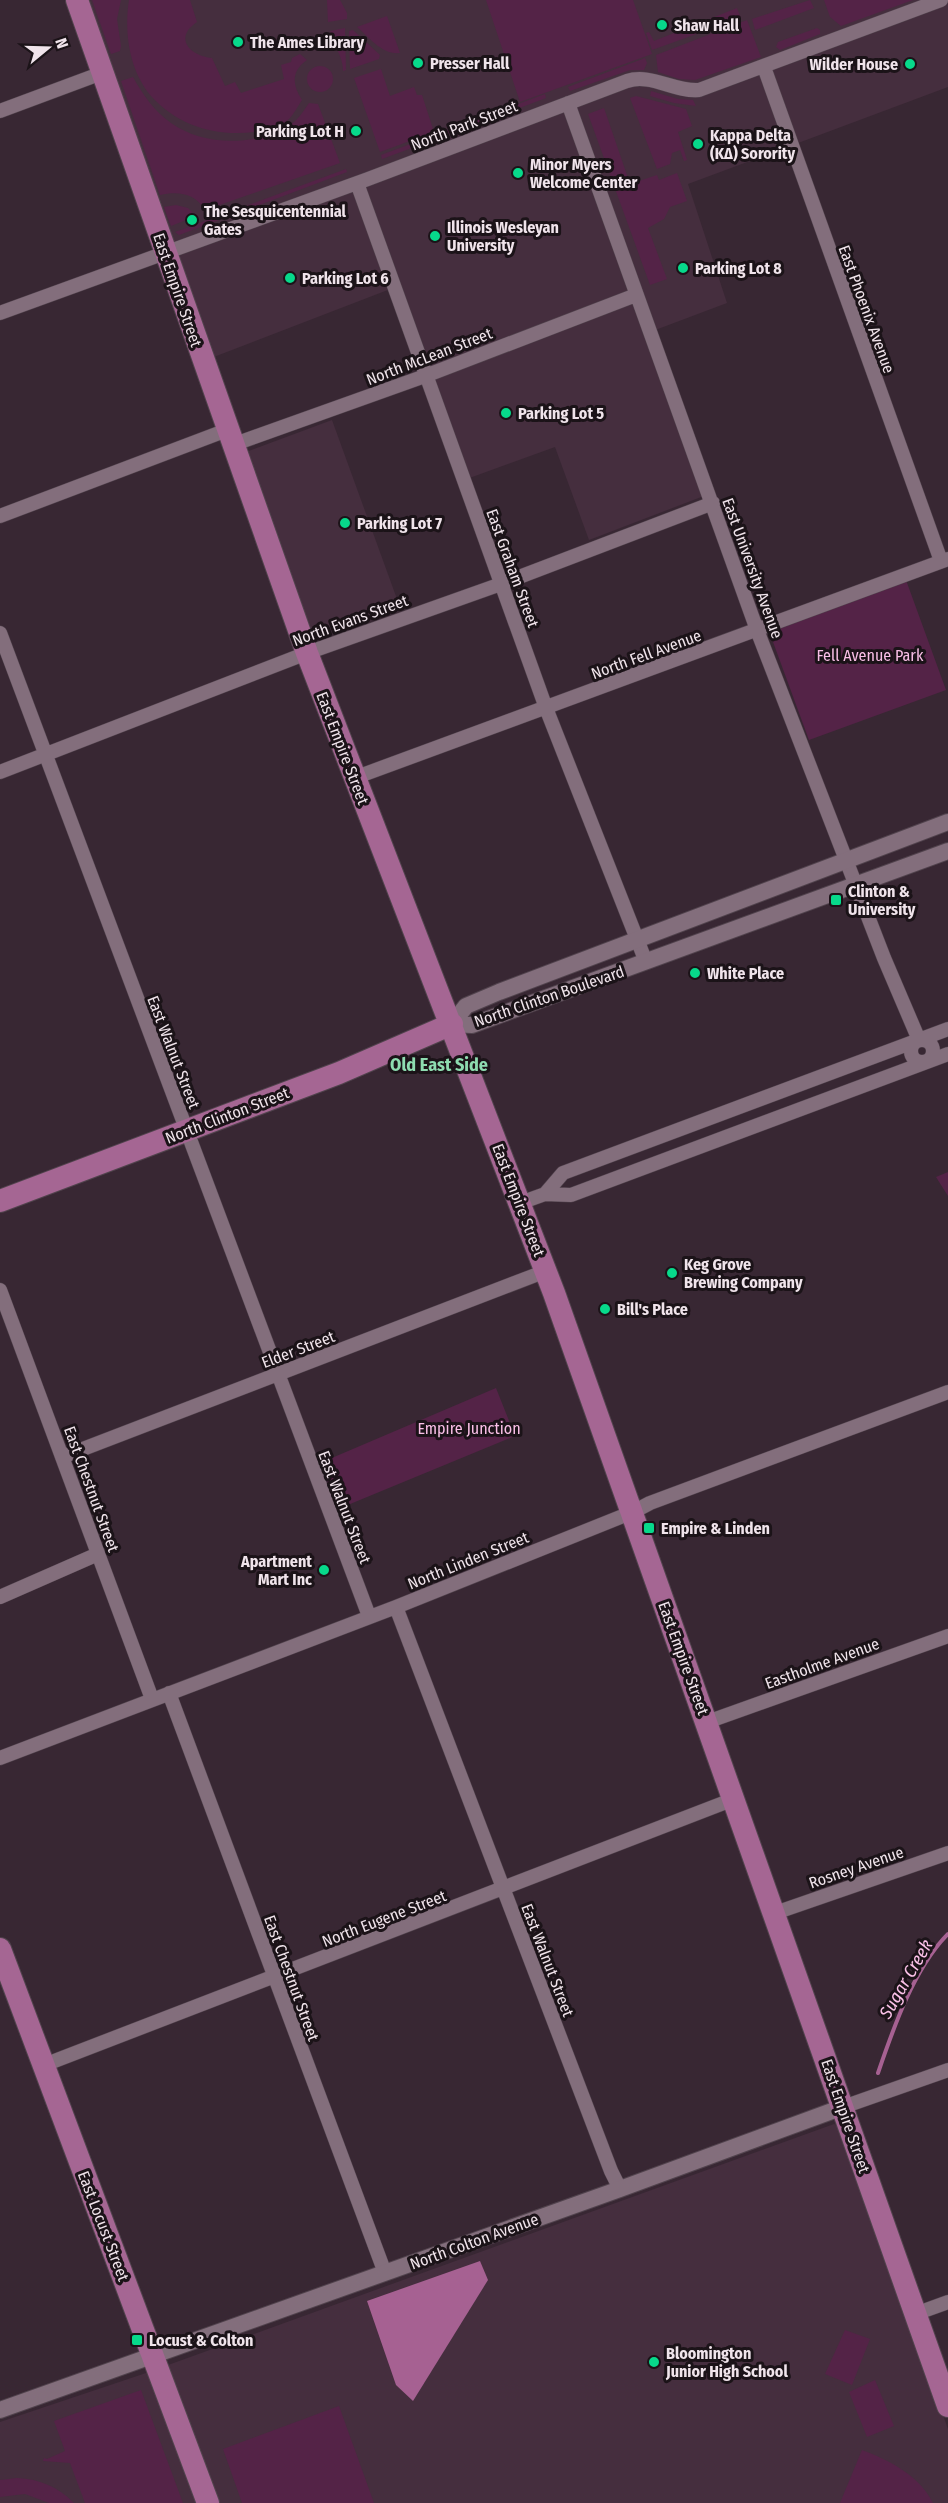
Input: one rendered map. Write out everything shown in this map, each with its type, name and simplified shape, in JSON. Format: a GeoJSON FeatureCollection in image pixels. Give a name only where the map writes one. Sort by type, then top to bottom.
{"type":"FeatureCollection","features":[{"type":"Feature","properties":{"kind":"main road","name":"East Empire Street"},"geometry":{"type":"LineString","coordinates":[[76,0],[307,653],[546,1271],[948,2406]]}},
{"type":"Feature","properties":{"kind":"main road","name":"North Clinton Street"},"geometry":{"type":"LineString","coordinates":[[0,1201],[339,1073],[452,1024]]}},
{"type":"Feature","properties":{"kind":"main road","name":"East Locust Street"},"geometry":{"type":"LineString","coordinates":[[0,1949],[208,2503]]}},
{"type":"Feature","properties":{"kind":"street","name":"North Park Street"},"geometry":{"type":"LineString","coordinates":[[0,313],[357,183],[635,78],[680,89],[699,90],[941,0]]}},
{"type":"Feature","properties":{"kind":"street","name":"East Phoenix Avenue"},"geometry":{"type":"LineString","coordinates":[[764,67],[944,560]]}},
{"type":"Feature","properties":{"kind":"street"},"geometry":{"type":"LineString","coordinates":[[0,111],[102,73]]}},
{"type":"Feature","properties":{"kind":"street","name":"East University Avenue"},"geometry":{"type":"LineString","coordinates":[[568,103],[757,630],[848,859],[884,958],[919,1040]]}},
{"type":"Feature","properties":{"kind":"street","name":"East Graham Street"},"geometry":{"type":"LineString","coordinates":[[357,183],[546,708],[646,962]]}},
{"type":"Feature","properties":{"kind":"street","name":"North McLean Street"},"geometry":{"type":"LineString","coordinates":[[0,516],[230,437],[425,376],[636,296]]}},
{"type":"Feature","properties":{"kind":"street","name":"North Evans Street"},"geometry":{"type":"LineString","coordinates":[[0,772],[307,653],[501,584],[713,503]]}},
{"type":"Feature","properties":{"kind":"street","name":"North Fell Avenue"},"geometry":{"type":"LineString","coordinates":[[354,778],[944,560]]}},
{"type":"Feature","properties":{"kind":"street","name":"East Walnut Street"},"geometry":{"type":"LineString","coordinates":[[0,633],[369,1616]]}},
{"type":"Feature","properties":{"kind":"street","name":"North Clinton Boulevard"},"geometry":{"type":"LineString","coordinates":[[452,1024],[465,1006],[948,822]]}},
{"type":"Feature","properties":{"kind":"street","name":"North Clinton Boulevard"},"geometry":{"type":"LineString","coordinates":[[452,1024],[472,1025],[948,850]]}},
{"type":"Feature","properties":{"kind":"street"},"geometry":{"type":"LineString","coordinates":[[545,1194],[562,1173],[948,1029]]}},
{"type":"Feature","properties":{"kind":"street"},"geometry":{"type":"LineString","coordinates":[[919,1040],[912,1048],[912,1055],[917,1061],[925,1062]]}},
{"type":"Feature","properties":{"kind":"street"},"geometry":{"type":"LineString","coordinates":[[520,1203],[545,1194],[571,1195],[948,1054]]}},
{"type":"Feature","properties":{"kind":"street"},"geometry":{"type":"LineString","coordinates":[[727,1112],[735,1134]]}},
{"type":"Feature","properties":{"kind":"street","name":"Elder Street"},"geometry":{"type":"LineString","coordinates":[[62,1457],[546,1271]]}},
{"type":"Feature","properties":{"kind":"street","name":"East Chestnut Street"},"geometry":{"type":"LineString","coordinates":[[0,1290],[152,1699]]}},
{"type":"Feature","properties":{"kind":"street","name":"North Linden Street"},"geometry":{"type":"LineString","coordinates":[[0,1758],[396,1606],[633,1512],[650,1503],[948,1392]]}},
{"type":"Feature","properties":{"kind":"street"},"geometry":{"type":"LineString","coordinates":[[0,1597],[98,1554]]}},
{"type":"Feature","properties":{"kind":"street","name":"East Walnut Street"},"geometry":{"type":"LineString","coordinates":[[396,1606],[610,2171],[620,2189]]}},
{"type":"Feature","properties":{"kind":"street","name":"Eastholme Avenue"},"geometry":{"type":"LineString","coordinates":[[707,1722],[948,1636]]}},
{"type":"Feature","properties":{"kind":"street","name":"East Chestnut Street"},"geometry":{"type":"LineString","coordinates":[[169,1693],[385,2273]]}},
{"type":"Feature","properties":{"kind":"street","name":"North Eugene Street"},"geometry":{"type":"LineString","coordinates":[[44,2065],[734,1799]]}},
{"type":"Feature","properties":{"kind":"street","name":"Rosney Avenue"},"geometry":{"type":"LineString","coordinates":[[775,1913],[948,1853]]}},
{"type":"Feature","properties":{"kind":"street","name":"North Colton Avenue"},"geometry":{"type":"LineString","coordinates":[[1,2407],[153,2356],[948,2070]]}},
{"type":"Feature","properties":{"kind":"street"},"geometry":{"type":"LineString","coordinates":[[915,2314],[948,2302]]}},
{"type":"Feature","properties":{"kind":"shaded area","name":"Illinois Wesleyan University"},"geometry":{"type":"Polygon","coordinates":[[[86,0],[948,0],[948,87],[688,184],[727,303],[650,332],[709,494],[589,540],[555,447],[464,480],[393,288],[206,360],[86,0]]]}},
{"type":"Feature","properties":{"kind":"shaded area"},"geometry":{"type":"Polygon","coordinates":[[[332,420],[401,610],[313,640],[246,452],[332,420]]]}},
{"type":"Feature","properties":{"kind":"shaded area"},"geometry":{"type":"Polygon","coordinates":[[[834,2124],[841,2128],[948,2429],[948,2503],[0,2503],[0,2422],[146,2373],[834,2124]]]}},
{"type":"Feature","properties":{"kind":"shaded area"},"geometry":{"type":"Polygon","coordinates":[[[480,2261],[488,2280],[413,2401],[396,2385],[367,2301],[480,2261]]]}},
{"type":"Feature","properties":{"kind":"green space"},"geometry":{"type":"Polygon","coordinates":[[[92,0],[121,0],[117,19],[120,51],[111,54],[92,0]]]}},
{"type":"Feature","properties":{"kind":"green space"},"geometry":{"type":"Polygon","coordinates":[[[129,0],[190,0],[197,22],[186,34],[187,45],[197,54],[212,58],[225,86],[235,82],[241,93],[284,79],[281,65],[291,62],[292,58],[300,54],[307,60],[298,69],[295,78],[296,89],[302,100],[291,117],[275,127],[264,130],[230,133],[201,128],[174,116],[151,96],[133,63],[127,25],[129,0]]]}},
{"type":"Feature","properties":{"kind":"green space"},"geometry":{"type":"Polygon","coordinates":[[[327,0],[340,0],[347,13],[347,19],[328,22],[327,0]]]}},
{"type":"Feature","properties":{"kind":"green space"},"geometry":{"type":"Polygon","coordinates":[[[486,0],[633,0],[652,54],[520,102],[486,0]]]}},
{"type":"Feature","properties":{"kind":"green space"},"geometry":{"type":"Polygon","coordinates":[[[810,0],[814,8],[755,30],[752,19],[810,0]]]}},
{"type":"Feature","properties":{"kind":"green space"},"geometry":{"type":"Polygon","coordinates":[[[824,0],[913,0],[841,26],[830,17],[824,0]]]}},
{"type":"Feature","properties":{"kind":"green space"},"geometry":{"type":"Polygon","coordinates":[[[737,8],[741,18],[652,50],[646,33],[649,32],[654,41],[737,8]]]}},
{"type":"Feature","properties":{"kind":"green space"},"geometry":{"type":"Polygon","coordinates":[[[387,16],[400,53],[382,49],[357,27],[387,16]]]}},
{"type":"Feature","properties":{"kind":"green space"},"geometry":{"type":"Polygon","coordinates":[[[747,20],[761,57],[695,80],[679,79],[658,72],[656,55],[747,20]]]}},
{"type":"Feature","properties":{"kind":"green space"},"geometry":{"type":"Polygon","coordinates":[[[345,28],[346,70],[343,71],[330,31],[345,28]]]}},
{"type":"Feature","properties":{"kind":"green space"},"geometry":{"type":"Polygon","coordinates":[[[817,28],[820,34],[780,50],[776,47],[778,42],[817,28]]]}},
{"type":"Feature","properties":{"kind":"green space"},"geometry":{"type":"Polygon","coordinates":[[[353,30],[380,55],[379,59],[350,69],[349,31],[353,30]]]}},
{"type":"Feature","properties":{"kind":"green space"},"geometry":{"type":"Polygon","coordinates":[[[645,58],[647,63],[644,70],[630,70],[570,91],[568,87],[645,58]]]}},
{"type":"Feature","properties":{"kind":"green space"},"geometry":{"type":"Polygon","coordinates":[[[320,66],[330,69],[333,79],[330,89],[320,92],[310,89],[307,79],[310,69],[320,66]]]}},
{"type":"Feature","properties":{"kind":"green space"},"geometry":{"type":"Polygon","coordinates":[[[381,69],[390,96],[414,87],[417,95],[422,95],[434,132],[380,152],[354,78],[381,69]]]}},
{"type":"Feature","properties":{"kind":"green space"},"geometry":{"type":"Polygon","coordinates":[[[133,77],[149,102],[171,123],[185,131],[215,140],[247,140],[263,136],[294,122],[309,103],[318,104],[340,163],[205,210],[196,200],[186,195],[173,193],[160,195],[121,81],[133,77]]]}},
{"type":"Feature","properties":{"kind":"green space"},"geometry":{"type":"Polygon","coordinates":[[[651,91],[678,99],[693,100],[696,106],[650,96],[651,91]]]}},
{"type":"Feature","properties":{"kind":"green space"},"geometry":{"type":"Polygon","coordinates":[[[545,94],[546,98],[382,159],[381,155],[545,94]]]}},
{"type":"Feature","properties":{"kind":"green space"},"geometry":{"type":"Polygon","coordinates":[[[636,96],[686,109],[692,126],[678,132],[687,160],[684,161],[680,150],[672,153],[670,164],[657,169],[630,98],[636,96]]]}},
{"type":"Feature","properties":{"kind":"green space"},"geometry":{"type":"Polygon","coordinates":[[[604,108],[630,184],[657,175],[659,180],[677,173],[687,201],[670,207],[664,219],[648,228],[667,279],[650,285],[588,114],[604,108]]]}},
{"type":"Feature","properties":{"kind":"green space"},"geometry":{"type":"Polygon","coordinates":[[[346,169],[347,172],[179,235],[175,232],[346,169]]]}},
{"type":"Feature","properties":{"kind":"green space"},"geometry":{"type":"Polygon","coordinates":[[[176,205],[188,208],[196,216],[171,226],[164,207],[176,205]]]}},
{"type":"Feature","properties":{"kind":"green space","name":"Fell Avenue Park"},"geometry":{"type":"Polygon","coordinates":[[[906,580],[946,690],[809,740],[769,631],[906,580]]]}},
{"type":"Feature","properties":{"kind":"green space"},"geometry":{"type":"Polygon","coordinates":[[[948,1172],[948,1196],[936,1177],[948,1172]]]}},
{"type":"Feature","properties":{"kind":"green space","name":"Empire Junction"},"geometry":{"type":"Polygon","coordinates":[[[496,1388],[515,1436],[338,1509],[320,1463],[496,1388]]]}},
{"type":"Feature","properties":{"kind":"green space"},"geometry":{"type":"Polygon","coordinates":[[[845,2330],[870,2339],[852,2385],[825,2374],[845,2330]]]}},
{"type":"Feature","properties":{"kind":"green space"},"geometry":{"type":"Polygon","coordinates":[[[875,2380],[894,2426],[867,2437],[849,2392],[875,2380]]]}},
{"type":"Feature","properties":{"kind":"green space"},"geometry":{"type":"Polygon","coordinates":[[[141,2390],[183,2503],[85,2503],[70,2463],[43,2461],[44,2458],[47,2459],[65,2451],[54,2421],[141,2390]]]}},
{"type":"Feature","properties":{"kind":"green space"},"geometry":{"type":"Polygon","coordinates":[[[339,2406],[374,2503],[242,2503],[223,2449],[339,2406]]]}},
{"type":"Feature","properties":{"kind":"green space"},"geometry":{"type":"Polygon","coordinates":[[[862,2450],[903,2470],[920,2485],[933,2503],[840,2503],[862,2450]]]}},
{"type":"Feature","properties":{"kind":"green space"},"geometry":{"type":"Polygon","coordinates":[[[17,2478],[48,2485],[62,2492],[74,2503],[49,2503],[25,2494],[0,2497],[0,2480],[17,2478]]]}},
{"type":"Feature","properties":{"kind":"waterway","name":"Sugar Creek"},"geometry":{"type":"LineString","coordinates":[[878,2073],[915,1981],[948,1934]]}},
{"type":"Feature","properties":{"kind":"place","name":"Shaw Hall"},"geometry":{"type":"Point","coordinates":[662,25]}},
{"type":"Feature","properties":{"kind":"place","name":"The Ames Library"},"geometry":{"type":"Point","coordinates":[238,42]}},
{"type":"Feature","properties":{"kind":"place","name":"Presser Hall"},"geometry":{"type":"Point","coordinates":[418,63]}},
{"type":"Feature","properties":{"kind":"place","name":"Wilder House"},"geometry":{"type":"Point","coordinates":[910,64]}},
{"type":"Feature","properties":{"kind":"place","name":"Parking Lot H"},"geometry":{"type":"Point","coordinates":[356,131]}},
{"type":"Feature","properties":{"kind":"place","name":"Kappa Delta (ΚΔ) Sorority"},"geometry":{"type":"Point","coordinates":[698,144]}},
{"type":"Feature","properties":{"kind":"place","name":"Minor Myers Welcome Center"},"geometry":{"type":"Point","coordinates":[518,173]}},
{"type":"Feature","properties":{"kind":"place","name":"The Sesquicentennial Gates"},"geometry":{"type":"Point","coordinates":[192,220]}},
{"type":"Feature","properties":{"kind":"place","name":"Illinois Wesleyan University"},"geometry":{"type":"Point","coordinates":[435,236]}},
{"type":"Feature","properties":{"kind":"place","name":"Parking Lot 8"},"geometry":{"type":"Point","coordinates":[683,268]}},
{"type":"Feature","properties":{"kind":"place","name":"Parking Lot 6"},"geometry":{"type":"Point","coordinates":[290,278]}},
{"type":"Feature","properties":{"kind":"place","name":"Parking Lot 5"},"geometry":{"type":"Point","coordinates":[506,413]}},
{"type":"Feature","properties":{"kind":"place","name":"Parking Lot 7"},"geometry":{"type":"Point","coordinates":[345,523]}},
{"type":"Feature","properties":{"kind":"place","name":"Clinton & University"},"geometry":{"type":"Point","coordinates":[836,900]}},
{"type":"Feature","properties":{"kind":"place","name":"White Place"},"geometry":{"type":"Point","coordinates":[695,973]}},
{"type":"Feature","properties":{"kind":"place","name":"Keg Grove Brewing Company"},"geometry":{"type":"Point","coordinates":[672,1273]}},
{"type":"Feature","properties":{"kind":"place","name":"Bill's Place"},"geometry":{"type":"Point","coordinates":[605,1309]}},
{"type":"Feature","properties":{"kind":"place","name":"Empire & Linden"},"geometry":{"type":"Point","coordinates":[649,1528]}},
{"type":"Feature","properties":{"kind":"place","name":"Apartment Mart Inc"},"geometry":{"type":"Point","coordinates":[324,1570]}},
{"type":"Feature","properties":{"kind":"place","name":"Locust & Colton"},"geometry":{"type":"Point","coordinates":[137,2340]}},
{"type":"Feature","properties":{"kind":"place","name":"Bloomington Junior High School"},"geometry":{"type":"Point","coordinates":[654,2362]}},
{"type":"Feature","properties":{"kind":"district","name":"Old East Side"},"geometry":{"type":"Point","coordinates":[439,1065]}}]}
